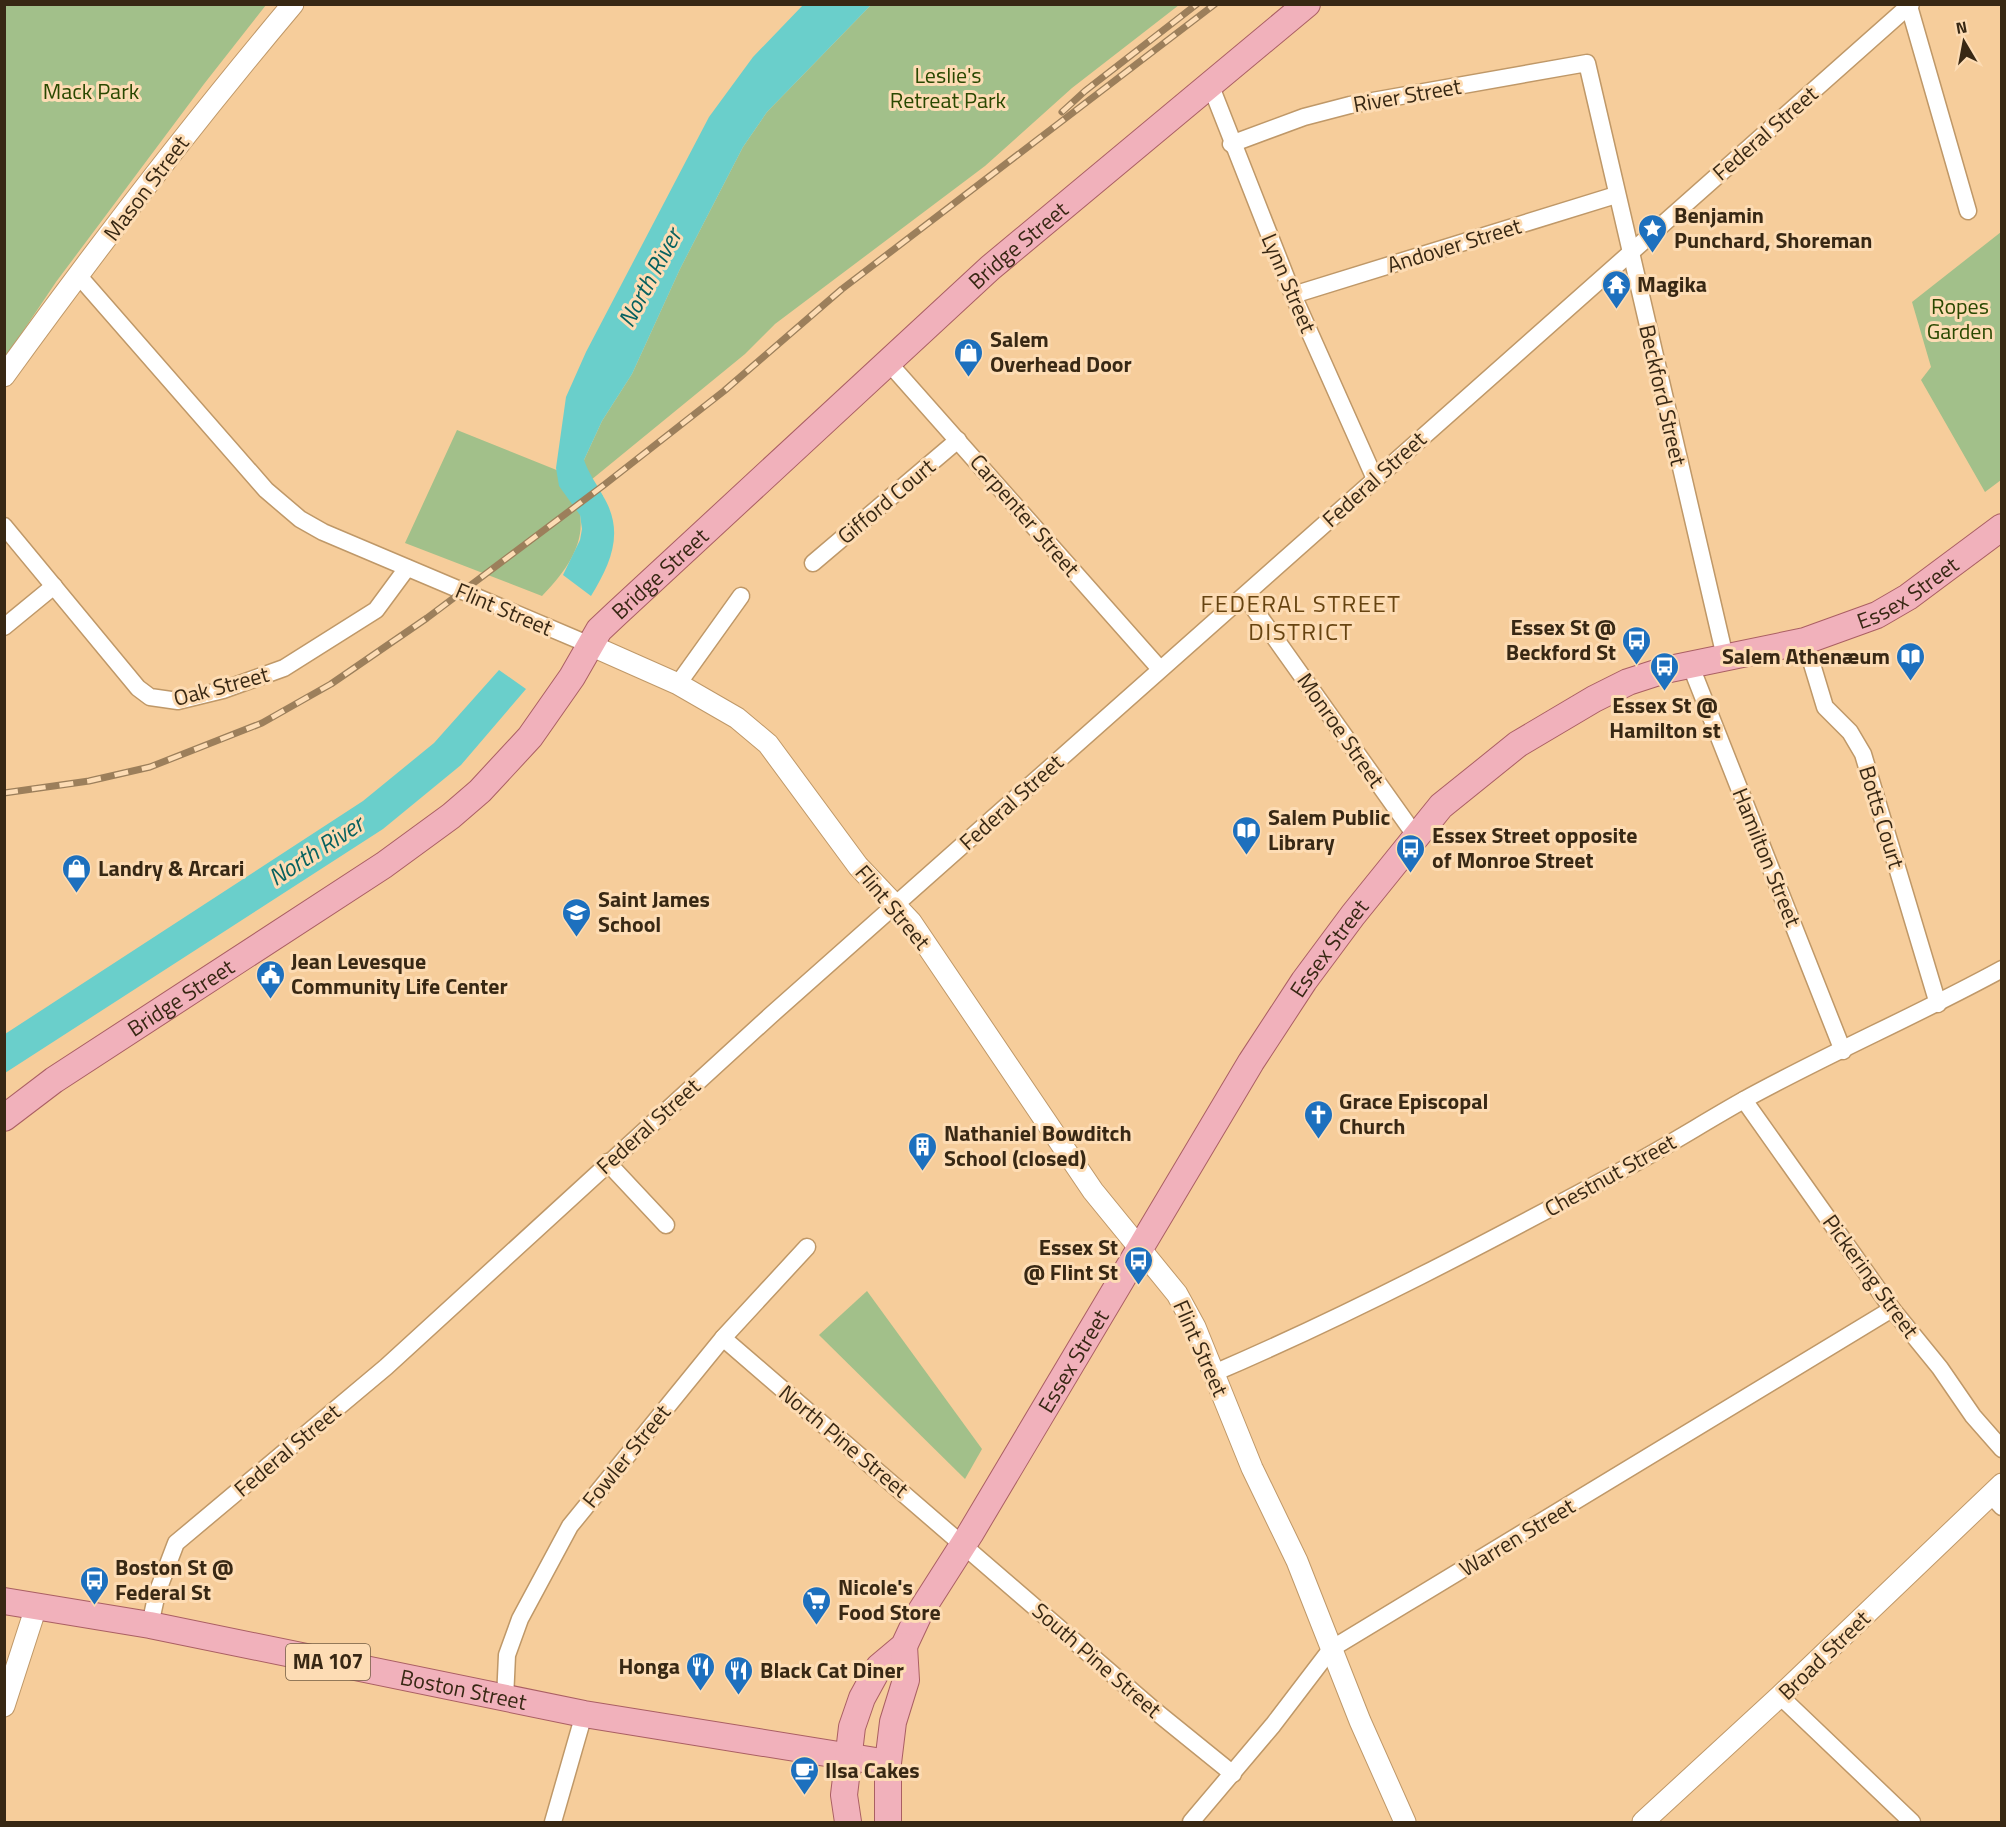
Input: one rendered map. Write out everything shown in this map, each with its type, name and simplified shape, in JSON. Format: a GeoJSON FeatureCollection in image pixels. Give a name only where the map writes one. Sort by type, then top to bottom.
{"type":"FeatureCollection","features":[{"type":"Feature","properties":{"kind":"main road","name":"Bridge Street"},"geometry":{"type":"LineString","coordinates":[[4,1118],[54,1080],[384,865],[451,816],[480,791],[530,737],[572,677],[590,645],[616,614],[1013,248],[1307,4]]}},
{"type":"Feature","properties":{"kind":"main road","name":"Essex Street"},"geometry":{"type":"LineString","coordinates":[[848,1822],[844,1795],[846,1757],[852,1727],[862,1698],[879,1667],[904,1646],[919,1614],[964,1544],[1251,1062],[1304,981],[1415,835],[1442,806],[1478,774],[1552,722],[1628,682],[1690,664],[1804,641],[1877,615],[1908,597],[2001,526]]}},
{"type":"Feature","properties":{"kind":"main road","name":"Boston Street"},"geometry":{"type":"LineString","coordinates":[[4,1601],[150,1625],[584,1714],[888,1762]]}},
{"type":"Feature","properties":{"kind":"main road","name":"Essex Street"},"geometry":{"type":"LineString","coordinates":[[888,1822],[888,1762],[894,1722],[906,1680],[904,1646]]}},
{"type":"Feature","properties":{"kind":"street","name":"Mason Street"},"geometry":{"type":"LineString","coordinates":[[4,376],[78,275],[183,139],[293,4]]}},
{"type":"Feature","properties":{"kind":"street"},"geometry":{"type":"LineString","coordinates":[[1910,5],[1968,211]]}},
{"type":"Feature","properties":{"kind":"street","name":"Federal Street"},"geometry":{"type":"LineString","coordinates":[[150,1625],[157,1593],[176,1543],[386,1367],[607,1162],[1629,252],[1910,5]]}},
{"type":"Feature","properties":{"kind":"street","name":"Beckford Street"},"geometry":{"type":"LineString","coordinates":[[1587,63],[1629,252],[1725,657]]}},
{"type":"Feature","properties":{"kind":"street","name":"River Street"},"geometry":{"type":"LineString","coordinates":[[1232,144],[1304,117],[1350,105],[1587,63]]}},
{"type":"Feature","properties":{"kind":"street","name":"Lynn Street"},"geometry":{"type":"LineString","coordinates":[[1210,84],[1293,295],[1375,479]]}},
{"type":"Feature","properties":{"kind":"street","name":"Andover Street"},"geometry":{"type":"LineString","coordinates":[[1293,295],[1616,195]]}},
{"type":"Feature","properties":{"kind":"street","name":"Flint Street"},"geometry":{"type":"LineString","coordinates":[[78,275],[266,490],[281,504],[323,532],[678,684],[736,718],[768,744],[858,866],[911,922],[1093,1191],[1177,1294],[1214,1372],[1252,1468],[1297,1561],[1331,1648],[1405,1822]]}},
{"type":"Feature","properties":{"kind":"street","name":"Carpenter Street"},"geometry":{"type":"LineString","coordinates":[[888,362],[1160,669]]}},
{"type":"Feature","properties":{"kind":"street","name":"Gifford Court"},"geometry":{"type":"LineString","coordinates":[[813,563],[958,440]]}},
{"type":"Feature","properties":{"kind":"street","name":"Oak Street"},"geometry":{"type":"LineString","coordinates":[[4,526],[138,688],[150,697],[178,701],[265,676],[302,659],[376,610],[407,568]]}},
{"type":"Feature","properties":{"kind":"street"},"geometry":{"type":"LineString","coordinates":[[4,627],[54,586]]}},
{"type":"Feature","properties":{"kind":"street"},"geometry":{"type":"LineString","coordinates":[[678,684],[741,596]]}},
{"type":"Feature","properties":{"kind":"street","name":"Monroe Street"},"geometry":{"type":"LineString","coordinates":[[1245,596],[1415,835]]}},
{"type":"Feature","properties":{"kind":"street","name":"Botts Court"},"geometry":{"type":"LineString","coordinates":[[1804,641],[1825,707],[1850,732],[1863,754],[1938,1004]]}},
{"type":"Feature","properties":{"kind":"street","name":"Hamilton Street"},"geometry":{"type":"LineString","coordinates":[[1690,664],[1843,1051]]}},
{"type":"Feature","properties":{"kind":"street","name":"Chestnut Street"},"geometry":{"type":"LineString","coordinates":[[1214,1372],[1288,1341],[1402,1284],[1626,1168],[1744,1100],[1938,1004],[2001,969]]}},
{"type":"Feature","properties":{"kind":"street","name":"Pickering Street"},"geometry":{"type":"LineString","coordinates":[[1744,1100],[1892,1309],[1940,1368],[1972,1416],[2001,1449]]}},
{"type":"Feature","properties":{"kind":"street"},"geometry":{"type":"LineString","coordinates":[[607,1162],[666,1225]]}},
{"type":"Feature","properties":{"kind":"street","name":"Fowler Street"},"geometry":{"type":"LineString","coordinates":[[505,1699],[507,1655],[520,1619],[570,1526],[723,1338],[807,1247]]}},
{"type":"Feature","properties":{"kind":"street","name":"Warren Street"},"geometry":{"type":"LineString","coordinates":[[1191,1822],[1233,1774],[1331,1648],[1892,1309]]}},
{"type":"Feature","properties":{"kind":"street","name":"North Pine Street"},"geometry":{"type":"LineString","coordinates":[[723,1338],[964,1544]]}},
{"type":"Feature","properties":{"kind":"street","name":"Broad Street"},"geometry":{"type":"LineString","coordinates":[[1644,1822],[1998,1495]]}},
{"type":"Feature","properties":{"kind":"street","name":"South Pine Street"},"geometry":{"type":"LineString","coordinates":[[964,1544],[1154,1710],[1233,1774]]}},
{"type":"Feature","properties":{"kind":"street"},"geometry":{"type":"LineString","coordinates":[[4,1706],[36,1606]]}},
{"type":"Feature","properties":{"kind":"street"},"geometry":{"type":"LineString","coordinates":[[1780,1696],[1912,1822]]}},
{"type":"Feature","properties":{"kind":"street"},"geometry":{"type":"LineString","coordinates":[[553,1822],[584,1714]]}},
{"type":"Feature","properties":{"kind":"green space","name":"Mack Park"},"geometry":{"type":"Polygon","coordinates":[[[5,5],[266,5],[56,282],[5,358],[5,5]]]}},
{"type":"Feature","properties":{"kind":"green space","name":"Leslie's Retreat Park"},"geometry":{"type":"Polygon","coordinates":[[[871,5],[1179,5],[1072,88],[985,166],[775,324],[745,354],[591,480],[603,496],[580,515],[581,527],[576,549],[558,579],[542,596],[405,543],[457,430],[564,473],[584,460],[602,421],[632,374],[680,269],[743,147],[767,112],[871,5]]]}},
{"type":"Feature","properties":{"kind":"green space","name":"Ropes Garden"},"geometry":{"type":"Polygon","coordinates":[[[2001,232],[2001,480],[1985,492],[1921,380],[1931,367],[1912,302],[2001,232]]]}},
{"type":"Feature","properties":{"kind":"green space"},"geometry":{"type":"Polygon","coordinates":[[[867,1291],[982,1449],[965,1479],[819,1335],[867,1291]]]}},
{"type":"Feature","properties":{"kind":"water","name":"North River"},"geometry":{"type":"Polygon","coordinates":[[[803,5],[871,5],[767,112],[743,147],[680,269],[632,374],[602,421],[584,460],[610,509],[614,535],[609,559],[591,596],[563,575],[580,540],[582,529],[580,515],[559,486],[556,468],[566,397],[586,352],[709,117],[753,57],[803,5]]]}},
{"type":"Feature","properties":{"kind":"water","name":"North River"},"geometry":{"type":"Polygon","coordinates":[[[499,670],[526,689],[461,765],[383,829],[5,1073],[5,1034],[363,801],[434,743],[499,670]]]}},
{"type":"Feature","properties":{"kind":"railway"},"geometry":{"type":"LineString","coordinates":[[1062,112],[1085,91],[1197,4]]}},
{"type":"Feature","properties":{"kind":"railway"},"geometry":{"type":"LineString","coordinates":[[4,793],[89,781],[150,767],[262,723],[331,684],[427,618],[604,485],[724,391],[842,289],[1215,4]]}},
{"type":"Feature","properties":{"kind":"place","name":"Benjamin Punchard, Shoreman"},"geometry":{"type":"Point","coordinates":[1653,254]}},
{"type":"Feature","properties":{"kind":"place","name":"Magika"},"geometry":{"type":"Point","coordinates":[1616,310]}},
{"type":"Feature","properties":{"kind":"place","name":"Salem Overhead Door"},"geometry":{"type":"Point","coordinates":[969,378]}},
{"type":"Feature","properties":{"kind":"place","name":"Essex St @ Beckford St"},"geometry":{"type":"Point","coordinates":[1637,666]}},
{"type":"Feature","properties":{"kind":"place","name":"Salem Athenæum"},"geometry":{"type":"Point","coordinates":[1911,682]}},
{"type":"Feature","properties":{"kind":"place","name":"Essex St @ Hamilton st"},"geometry":{"type":"Point","coordinates":[1665,692]}},
{"type":"Feature","properties":{"kind":"place","name":"Salem Public Library"},"geometry":{"type":"Point","coordinates":[1247,856]}},
{"type":"Feature","properties":{"kind":"place","name":"Essex Street opposite of Monroe Street"},"geometry":{"type":"Point","coordinates":[1411,874]}},
{"type":"Feature","properties":{"kind":"place","name":"Landry & Arcari"},"geometry":{"type":"Point","coordinates":[77,894]}},
{"type":"Feature","properties":{"kind":"place","name":"Saint James School"},"geometry":{"type":"Point","coordinates":[577,938]}},
{"type":"Feature","properties":{"kind":"place","name":"Jean Levesque Community Life Center"},"geometry":{"type":"Point","coordinates":[270,1000]}},
{"type":"Feature","properties":{"kind":"place","name":"Grace Episcopal Church"},"geometry":{"type":"Point","coordinates":[1318,1140]}},
{"type":"Feature","properties":{"kind":"place","name":"Nathaniel Bowditch School (closed)"},"geometry":{"type":"Point","coordinates":[923,1172]}},
{"type":"Feature","properties":{"kind":"place","name":"Essex St @ Flint St"},"geometry":{"type":"Point","coordinates":[1139,1286]}},
{"type":"Feature","properties":{"kind":"place","name":"Boston St @ Federal St"},"geometry":{"type":"Point","coordinates":[94,1606]}},
{"type":"Feature","properties":{"kind":"place","name":"Nicole's Food Store"},"geometry":{"type":"Point","coordinates":[817,1626]}},
{"type":"Feature","properties":{"kind":"place","name":"Honga"},"geometry":{"type":"Point","coordinates":[701,1692]}},
{"type":"Feature","properties":{"kind":"place","name":"Black Cat Diner"},"geometry":{"type":"Point","coordinates":[739,1696]}},
{"type":"Feature","properties":{"kind":"place","name":"Ilsa Cakes"},"geometry":{"type":"Point","coordinates":[804,1796]}},
{"type":"Feature","properties":{"kind":"district","name":"FEDERAL STREET DISTRICT"},"geometry":{"type":"Point","coordinates":[1301,618]}}]}
